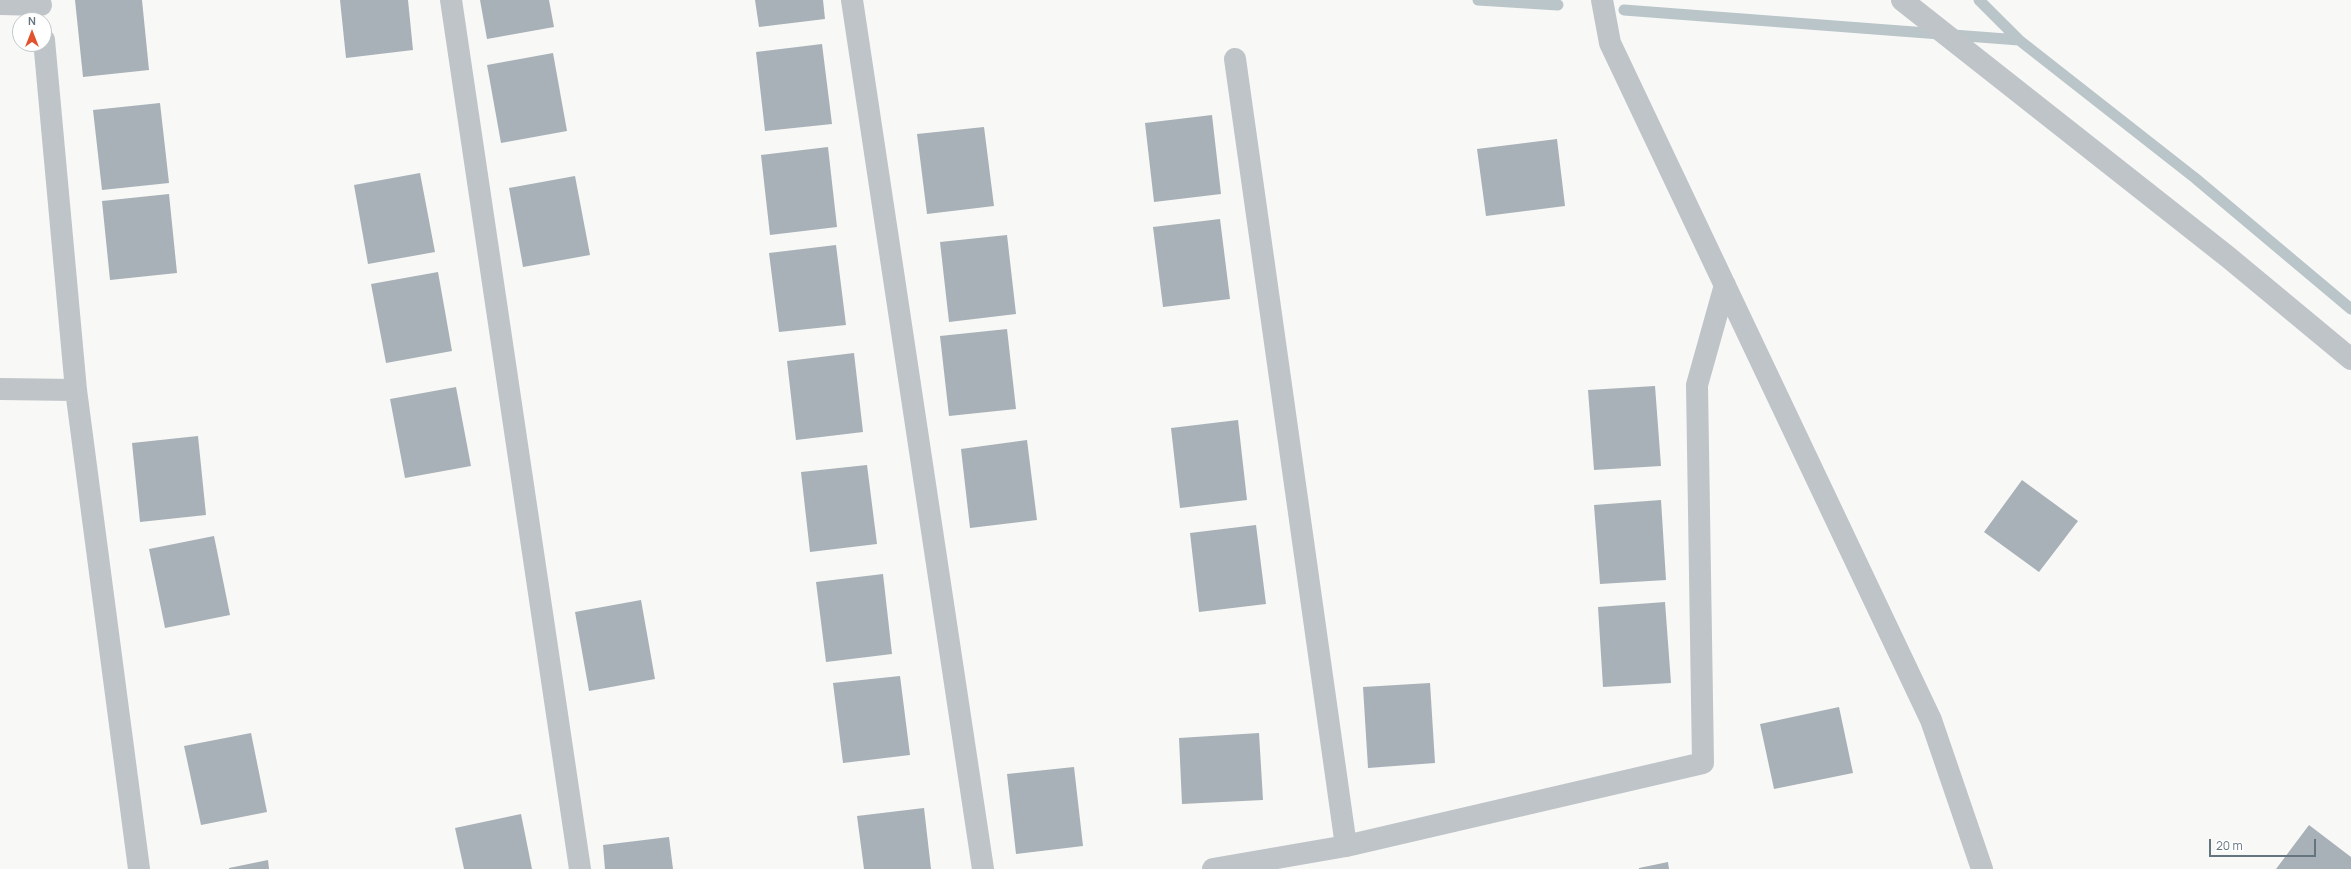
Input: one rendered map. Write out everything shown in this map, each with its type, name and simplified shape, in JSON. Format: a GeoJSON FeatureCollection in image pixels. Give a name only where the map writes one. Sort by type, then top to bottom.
{"type":"FeatureCollection","features":[{"type":"Feature","properties":{"kind":"street"},"geometry":{"type":"LineString","coordinates":[[451,0],[580,869]]}},
{"type":"Feature","properties":{"kind":"street"},"geometry":{"type":"LineString","coordinates":[[852,0],[983,869]]}},
{"type":"Feature","properties":{"kind":"street"},"geometry":{"type":"LineString","coordinates":[[1602,0],[1610,43],[1931,720],[1982,869]]}},
{"type":"Feature","properties":{"kind":"street"},"geometry":{"type":"LineString","coordinates":[[1902,0],[2228,257],[2351,359]]}},
{"type":"Feature","properties":{"kind":"street"},"geometry":{"type":"LineString","coordinates":[[0,4],[41,8]]}},
{"type":"Feature","properties":{"kind":"street"},"geometry":{"type":"LineString","coordinates":[[45,52],[76,390],[139,869]]}},
{"type":"Feature","properties":{"kind":"street"},"geometry":{"type":"LineString","coordinates":[[1235,59],[1346,846]]}},
{"type":"Feature","properties":{"kind":"street"},"geometry":{"type":"LineString","coordinates":[[1214,869],[1346,846],[1702,763],[1697,385],[1725,285]]}},
{"type":"Feature","properties":{"kind":"street"},"geometry":{"type":"LineString","coordinates":[[0,389],[76,390]]}},
{"type":"Feature","properties":{"kind":"building"},"geometry":{"type":"Polygon","coordinates":[[[75,0],[142,0],[149,70],[83,77],[75,0]]]}},
{"type":"Feature","properties":{"kind":"building"},"geometry":{"type":"Polygon","coordinates":[[[340,0],[408,0],[413,50],[346,58],[340,0]]]}},
{"type":"Feature","properties":{"kind":"building"},"geometry":{"type":"Polygon","coordinates":[[[480,0],[549,0],[554,27],[487,39],[480,0]]]}},
{"type":"Feature","properties":{"kind":"building"},"geometry":{"type":"Polygon","coordinates":[[[755,0],[823,0],[825,19],[759,27],[755,0]]]}},
{"type":"Feature","properties":{"kind":"building"},"geometry":{"type":"Polygon","coordinates":[[[822,44],[832,124],[765,131],[756,52],[822,44]]]}},
{"type":"Feature","properties":{"kind":"building"},"geometry":{"type":"Polygon","coordinates":[[[553,53],[567,131],[501,143],[487,65],[553,53]]]}},
{"type":"Feature","properties":{"kind":"building"},"geometry":{"type":"Polygon","coordinates":[[[160,103],[169,183],[102,190],[93,110],[160,103]]]}},
{"type":"Feature","properties":{"kind":"building"},"geometry":{"type":"Polygon","coordinates":[[[1212,115],[1221,194],[1154,202],[1145,123],[1212,115]]]}},
{"type":"Feature","properties":{"kind":"building"},"geometry":{"type":"Polygon","coordinates":[[[984,127],[994,206],[927,214],[917,134],[984,127]]]}},
{"type":"Feature","properties":{"kind":"building"},"geometry":{"type":"Polygon","coordinates":[[[1557,139],[1565,206],[1486,216],[1477,149],[1557,139]]]}},
{"type":"Feature","properties":{"kind":"building"},"geometry":{"type":"Polygon","coordinates":[[[828,147],[837,227],[770,235],[761,155],[828,147]]]}},
{"type":"Feature","properties":{"kind":"building"},"geometry":{"type":"Polygon","coordinates":[[[420,173],[435,252],[368,264],[354,185],[420,173]]]}},
{"type":"Feature","properties":{"kind":"building"},"geometry":{"type":"Polygon","coordinates":[[[575,176],[590,255],[523,267],[509,188],[575,176]]]}},
{"type":"Feature","properties":{"kind":"building"},"geometry":{"type":"Polygon","coordinates":[[[169,194],[177,273],[110,280],[102,201],[169,194]]]}},
{"type":"Feature","properties":{"kind":"building"},"geometry":{"type":"Polygon","coordinates":[[[1220,219],[1230,299],[1163,307],[1153,227],[1220,219]]]}},
{"type":"Feature","properties":{"kind":"building"},"geometry":{"type":"Polygon","coordinates":[[[1007,235],[1016,314],[949,322],[940,242],[1007,235]]]}},
{"type":"Feature","properties":{"kind":"building"},"geometry":{"type":"Polygon","coordinates":[[[836,245],[846,325],[779,332],[769,253],[836,245]]]}},
{"type":"Feature","properties":{"kind":"building"},"geometry":{"type":"Polygon","coordinates":[[[438,272],[452,351],[386,363],[371,284],[438,272]]]}},
{"type":"Feature","properties":{"kind":"building"},"geometry":{"type":"Polygon","coordinates":[[[1007,329],[1016,409],[949,416],[940,336],[1007,329]]]}},
{"type":"Feature","properties":{"kind":"building"},"geometry":{"type":"Polygon","coordinates":[[[854,353],[863,432],[796,440],[787,361],[854,353]]]}},
{"type":"Feature","properties":{"kind":"building"},"geometry":{"type":"Polygon","coordinates":[[[1655,386],[1661,466],[1594,470],[1588,390],[1655,386]]]}},
{"type":"Feature","properties":{"kind":"building"},"geometry":{"type":"Polygon","coordinates":[[[456,387],[471,466],[405,478],[390,399],[456,387]]]}},
{"type":"Feature","properties":{"kind":"building"},"geometry":{"type":"Polygon","coordinates":[[[1238,420],[1247,500],[1180,508],[1171,428],[1238,420]]]}},
{"type":"Feature","properties":{"kind":"building"},"geometry":{"type":"Polygon","coordinates":[[[198,436],[206,515],[140,522],[132,443],[198,436]]]}},
{"type":"Feature","properties":{"kind":"building"},"geometry":{"type":"Polygon","coordinates":[[[1027,440],[1037,520],[970,528],[961,449],[1027,440]]]}},
{"type":"Feature","properties":{"kind":"building"},"geometry":{"type":"Polygon","coordinates":[[[867,465],[877,544],[810,552],[801,472],[867,465]]]}},
{"type":"Feature","properties":{"kind":"building"},"geometry":{"type":"Polygon","coordinates":[[[2022,480],[2078,521],[2039,572],[1984,532],[2022,480]]]}},
{"type":"Feature","properties":{"kind":"building"},"geometry":{"type":"Polygon","coordinates":[[[1661,500],[1666,580],[1600,584],[1594,505],[1661,500]]]}},
{"type":"Feature","properties":{"kind":"building"},"geometry":{"type":"Polygon","coordinates":[[[1256,525],[1266,604],[1199,612],[1190,533],[1256,525]]]}},
{"type":"Feature","properties":{"kind":"building"},"geometry":{"type":"Polygon","coordinates":[[[214,536],[230,615],[165,628],[149,549],[214,536]]]}},
{"type":"Feature","properties":{"kind":"building"},"geometry":{"type":"Polygon","coordinates":[[[883,574],[892,654],[826,662],[816,582],[883,574]]]}},
{"type":"Feature","properties":{"kind":"building"},"geometry":{"type":"Polygon","coordinates":[[[641,600],[655,679],[589,691],[575,612],[641,600]]]}},
{"type":"Feature","properties":{"kind":"building"},"geometry":{"type":"Polygon","coordinates":[[[1665,602],[1671,683],[1603,687],[1598,607],[1665,602]]]}},
{"type":"Feature","properties":{"kind":"building"},"geometry":{"type":"Polygon","coordinates":[[[900,676],[910,755],[843,763],[833,683],[900,676]]]}},
{"type":"Feature","properties":{"kind":"building"},"geometry":{"type":"Polygon","coordinates":[[[1430,683],[1435,763],[1368,768],[1363,687],[1430,683]]]}},
{"type":"Feature","properties":{"kind":"building"},"geometry":{"type":"Polygon","coordinates":[[[1839,707],[1853,773],[1774,789],[1760,724],[1839,707]]]}},
{"type":"Feature","properties":{"kind":"building"},"geometry":{"type":"Polygon","coordinates":[[[251,733],[267,812],[201,825],[184,746],[251,733]]]}},
{"type":"Feature","properties":{"kind":"building"},"geometry":{"type":"Polygon","coordinates":[[[1259,733],[1263,800],[1182,804],[1179,738],[1259,733]]]}},
{"type":"Feature","properties":{"kind":"building"},"geometry":{"type":"Polygon","coordinates":[[[1074,767],[1083,846],[1016,854],[1007,774],[1074,767]]]}},
{"type":"Feature","properties":{"kind":"building"},"geometry":{"type":"Polygon","coordinates":[[[924,808],[931,869],[864,869],[857,816],[924,808]]]}},
{"type":"Feature","properties":{"kind":"building"},"geometry":{"type":"Polygon","coordinates":[[[521,814],[532,869],[464,869],[455,828],[521,814]]]}},
{"type":"Feature","properties":{"kind":"building"},"geometry":{"type":"Polygon","coordinates":[[[2309,825],[2351,857],[2351,869],[2276,869],[2309,825]]]}},
{"type":"Feature","properties":{"kind":"building"},"geometry":{"type":"Polygon","coordinates":[[[669,837],[673,869],[605,869],[603,845],[669,837]]]}},
{"type":"Feature","properties":{"kind":"building"},"geometry":{"type":"Polygon","coordinates":[[[268,860],[269,869],[229,869],[229,868],[268,860]]]}},
{"type":"Feature","properties":{"kind":"building"},"geometry":{"type":"Polygon","coordinates":[[[1668,862],[1669,869],[1639,869],[1639,868],[1668,862]]]}},
{"type":"Feature","properties":{"kind":"waterway"},"geometry":{"type":"LineString","coordinates":[[1478,0],[1558,5]]}},
{"type":"Feature","properties":{"kind":"waterway"},"geometry":{"type":"LineString","coordinates":[[1979,0],[2019,40],[2195,178],[2351,309]]}},
{"type":"Feature","properties":{"kind":"waterway"},"geometry":{"type":"LineString","coordinates":[[1624,10],[2019,40]]}}]}
